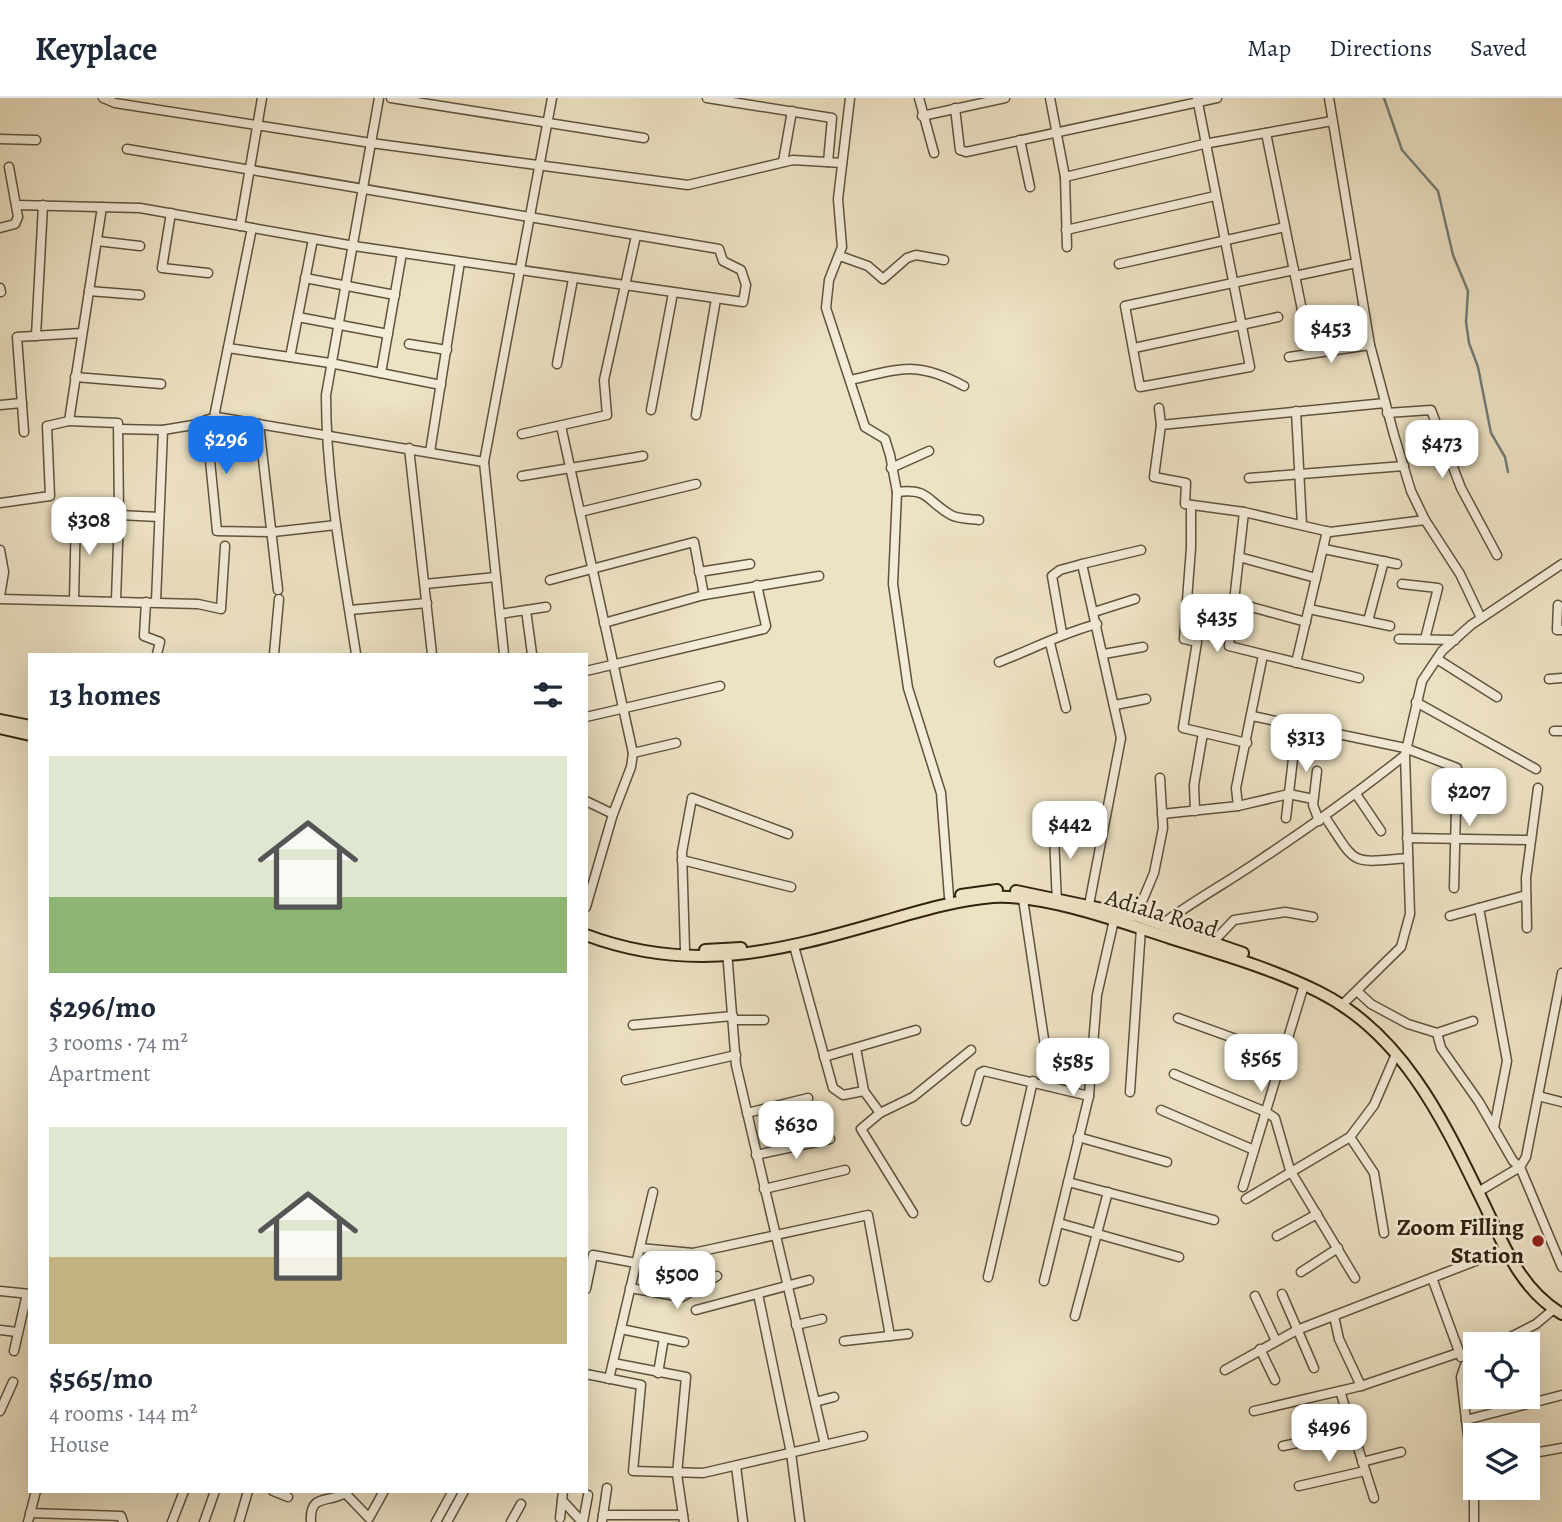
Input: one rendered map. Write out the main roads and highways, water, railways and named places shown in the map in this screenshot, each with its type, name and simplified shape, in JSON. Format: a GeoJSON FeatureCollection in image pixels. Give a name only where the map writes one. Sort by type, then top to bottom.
{"type":"FeatureCollection","features":[{"type":"Feature","properties":{"kind":"main road"},"geometry":{"type":"LineString","coordinates":[[0,720],[28,726]]}},
{"type":"Feature","properties":{"kind":"main road"},"geometry":{"type":"LineString","coordinates":[[0,729],[28,735]]}},
{"type":"Feature","properties":{"kind":"main road","name":"Adiala Road"},"geometry":{"type":"LineString","coordinates":[[588,928],[623,940],[685,950],[727,953],[793,940],[949,897],[1001,890],[1088,909],[1136,916],[1282,968],[1343,1002],[1395,1041],[1417,1068],[1443,1108],[1527,1272],[1559,1310]]}},
{"type":"Feature","properties":{"kind":"main road","name":"Adiala Road"},"geometry":{"type":"LineString","coordinates":[[588,936],[611,944],[661,955],[727,953],[794,946],[948,904],[996,897],[1057,902]]}},
{"type":"Feature","properties":{"kind":"main road","name":"Adiala Road"},"geometry":{"type":"LineString","coordinates":[[1088,909],[1114,920],[1240,958],[1343,1002],[1396,1054],[1438,1112],[1504,1250],[1521,1276],[1559,1310]]}},
{"type":"Feature","properties":{"kind":"waterway"},"geometry":{"type":"LineString","coordinates":[[1384,98],[1402,150],[1438,191],[1453,255],[1468,291],[1466,322],[1469,343],[1478,367],[1491,433],[1505,457],[1508,472]]}},
{"type":"Feature","properties":{"kind":"place","name":"Zoom Filling Station"},"geometry":{"type":"Point","coordinates":[1538,1241]}}]}
